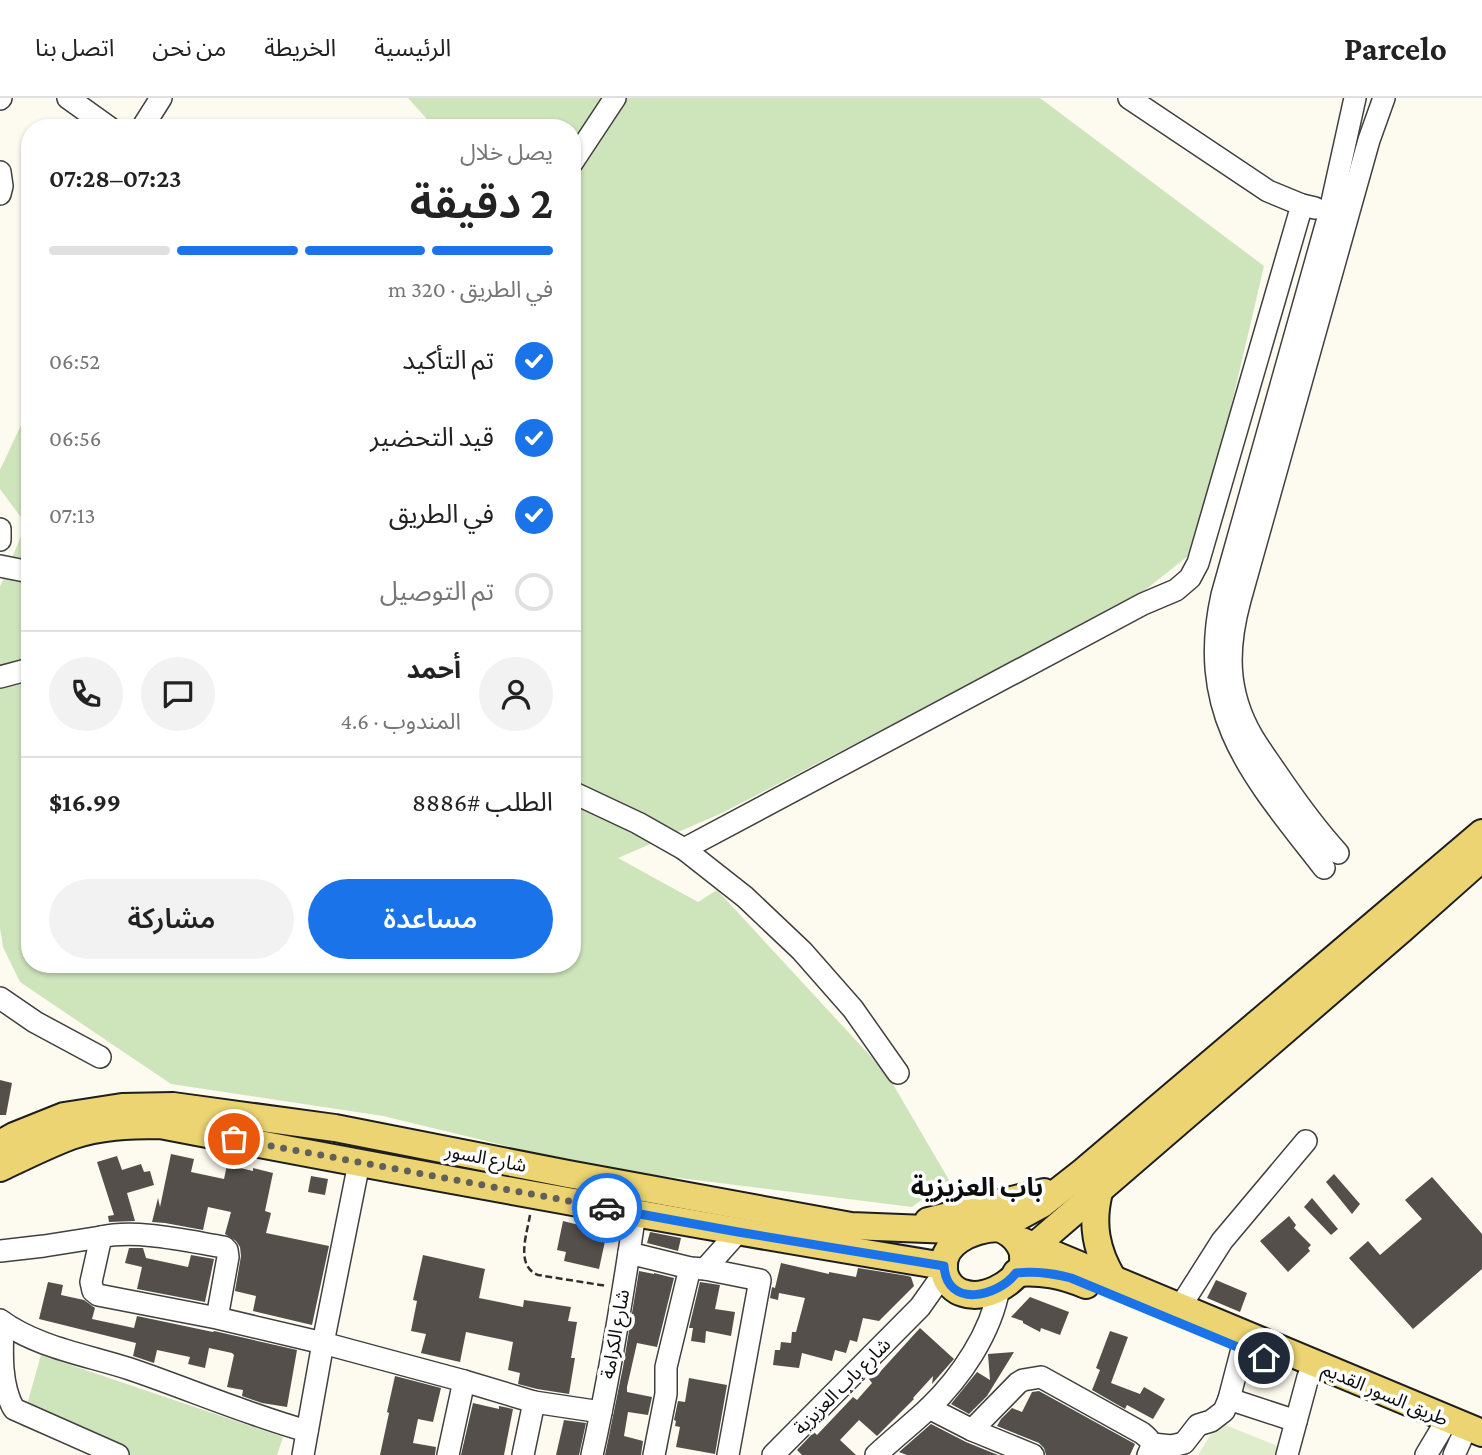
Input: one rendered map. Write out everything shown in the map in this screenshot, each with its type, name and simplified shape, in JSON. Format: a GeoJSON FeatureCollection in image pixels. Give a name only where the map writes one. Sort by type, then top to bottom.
{"type":"FeatureCollection","features":[{"type":"Feature","properties":{"kind":"main road"},"geometry":{"type":"LineString","coordinates":[[1482,833],[1066,1186],[1035,1209],[1009,1252],[977,1295],[949,1277],[945,1258],[954,1244],[1009,1252],[1099,1192],[1482,858]]}},
{"type":"Feature","properties":{"kind":"main road","name":"شارع السور"},"geometry":{"type":"LineString","coordinates":[[0,1144],[64,1116],[122,1107],[173,1106],[335,1128],[851,1226],[900,1228],[1009,1252]]}},
{"type":"Feature","properties":{"kind":"main road","name":"شارع السور"},"geometry":{"type":"LineString","coordinates":[[0,1168],[72,1136],[98,1130],[160,1125],[738,1232],[949,1277]]}},
{"type":"Feature","properties":{"kind":"main road"},"geometry":{"type":"LineString","coordinates":[[900,1228],[1066,1186]]}},
{"type":"Feature","properties":{"kind":"main road"},"geometry":{"type":"LineString","coordinates":[[1099,1192],[1095,1207],[1096,1237],[1102,1259],[1113,1279]]}},
{"type":"Feature","properties":{"kind":"main road","name":"طريق السور القديم"},"geometry":{"type":"LineString","coordinates":[[1009,1252],[1113,1279],[1462,1435]]}},
{"type":"Feature","properties":{"kind":"main road","name":"طريق السور القديم"},"geometry":{"type":"LineString","coordinates":[[1009,1252],[1045,1272],[1071,1278],[1308,1377],[1462,1435]]}},
{"type":"Feature","properties":{"kind":"street"},"geometry":{"type":"LineString","coordinates":[[68,98],[97,119]]}},
{"type":"Feature","properties":{"kind":"street"},"geometry":{"type":"LineString","coordinates":[[148,119],[161,98]]}},
{"type":"Feature","properties":{"kind":"street"},"geometry":{"type":"LineString","coordinates":[[581,149],[615,98]]}},
{"type":"Feature","properties":{"kind":"street"},"geometry":{"type":"LineString","coordinates":[[1129,98],[1268,191],[1303,205],[1339,213]]}},
{"type":"Feature","properties":{"kind":"street"},"geometry":{"type":"LineString","coordinates":[[1326,855],[1252,736],[1222,663],[1339,213],[1347,137],[1355,98]]}},
{"type":"Feature","properties":{"kind":"street"},"geometry":{"type":"LineString","coordinates":[[1339,213],[1384,98]]}},
{"type":"Feature","properties":{"kind":"street"},"geometry":{"type":"LineString","coordinates":[[1347,137],[1369,141]]}},
{"type":"Feature","properties":{"kind":"street"},"geometry":{"type":"LineString","coordinates":[[0,172],[0,194]]}},
{"type":"Feature","properties":{"kind":"street"},"geometry":{"type":"LineString","coordinates":[[684,849],[1143,604],[1176,590],[1190,578],[1198,562],[1303,205]]}},
{"type":"Feature","properties":{"kind":"street"},"geometry":{"type":"LineString","coordinates":[[0,529],[0,540]]}},
{"type":"Feature","properties":{"kind":"street"},"geometry":{"type":"LineString","coordinates":[[0,566],[21,570]]}},
{"type":"Feature","properties":{"kind":"street"},"geometry":{"type":"LineString","coordinates":[[0,677],[21,671]]}},
{"type":"Feature","properties":{"kind":"street"},"geometry":{"type":"LineString","coordinates":[[581,796],[638,822],[684,849],[745,897],[802,951],[853,1009],[898,1073]]}},
{"type":"Feature","properties":{"kind":"street"},"geometry":{"type":"LineString","coordinates":[[0,998],[34,1022],[100,1057]]}},
{"type":"Feature","properties":{"kind":"street"},"geometry":{"type":"LineString","coordinates":[[1180,1307],[1222,1241],[1306,1141]]}},
{"type":"Feature","properties":{"kind":"street"},"geometry":{"type":"LineString","coordinates":[[118,1455],[14,1409],[3,1388],[1,1322],[31,1339],[177,1385],[264,1419],[309,1446],[323,1343],[359,1163]]}},
{"type":"Feature","properties":{"kind":"street","name":"شارع الكرامة"},"geometry":{"type":"LineString","coordinates":[[592,1455],[624,1289],[635,1213]]}},
{"type":"Feature","properties":{"kind":"street"},"geometry":{"type":"LineString","coordinates":[[654,1455],[666,1394],[666,1367],[697,1269],[738,1232]]}},
{"type":"Feature","properties":{"kind":"street"},"geometry":{"type":"LineString","coordinates":[[0,1251],[115,1235],[138,1235],[224,1247],[228,1257],[217,1318]]}},
{"type":"Feature","properties":{"kind":"street"},"geometry":{"type":"LineString","coordinates":[[101,1237],[91,1282],[93,1291],[98,1295],[217,1318],[323,1343],[534,1402],[601,1412]]}},
{"type":"Feature","properties":{"kind":"street"},"geometry":{"type":"LineString","coordinates":[[885,1453],[929,1408],[958,1374],[976,1347],[996,1303],[1009,1252]]}},
{"type":"Feature","properties":{"kind":"street"},"geometry":{"type":"LineString","coordinates":[[629,1253],[760,1280],[728,1455]]}},
{"type":"Feature","properties":{"kind":"street","name":"شارع باب العزيزية"},"geometry":{"type":"LineString","coordinates":[[773,1455],[949,1277]]}},
{"type":"Feature","properties":{"kind":"street"},"geometry":{"type":"LineString","coordinates":[[972,1430],[1018,1382],[1041,1377],[1142,1433],[1150,1439],[1150,1450],[1184,1443],[1198,1425],[1211,1421],[1224,1411],[1242,1349]]}},
{"type":"Feature","properties":{"kind":"street"},"geometry":{"type":"LineString","coordinates":[[1287,1455],[1308,1377]]}},
{"type":"Feature","properties":{"kind":"street"},"geometry":{"type":"LineString","coordinates":[[449,1455],[464,1381]]}},
{"type":"Feature","properties":{"kind":"street"},"geometry":{"type":"LineString","coordinates":[[1228,1399],[1296,1421]]}},
{"type":"Feature","properties":{"kind":"street"},"geometry":{"type":"LineString","coordinates":[[523,1455],[534,1402]]}},
{"type":"Feature","properties":{"kind":"street"},"geometry":{"type":"LineString","coordinates":[[929,1408],[972,1430],[1033,1455]]}},
{"type":"Feature","properties":{"kind":"street"},"geometry":{"type":"LineString","coordinates":[[1426,1455],[1462,1435]]}},
{"type":"Feature","properties":{"kind":"path"},"geometry":{"type":"LineString","coordinates":[[534,1194],[524,1253],[527,1269],[538,1275],[624,1289]]}},
{"type":"Feature","properties":{"kind":"green space"},"geometry":{"type":"Polygon","coordinates":[[[408,98],[1040,98],[1264,266],[1198,548],[1135,598],[722,813],[618,858],[698,902],[717,890],[887,1074],[949,1180],[912,1207],[598,1168],[383,1116],[171,1084],[20,982],[3,947],[0,928],[0,587],[21,536],[21,973],[581,973],[581,119],[427,119],[408,98]]]}},
{"type":"Feature","properties":{"kind":"green space"},"geometry":{"type":"Polygon","coordinates":[[[21,425],[21,517],[0,489],[0,470],[21,425]]]}},
{"type":"Feature","properties":{"kind":"green space"},"geometry":{"type":"Polygon","coordinates":[[[41,1355],[283,1437],[277,1455],[94,1455],[21,1426],[41,1355]]]}},
{"type":"Feature","properties":{"kind":"green space"},"geometry":{"type":"Polygon","coordinates":[[[1218,1422],[1285,1449],[1282,1455],[1198,1455],[1218,1422]]]}},
{"type":"Feature","properties":{"kind":"building"},"geometry":{"type":"Polygon","coordinates":[[[0,1080],[12,1083],[6,1115],[0,1115],[0,1080]]]}},
{"type":"Feature","properties":{"kind":"building"},"geometry":{"type":"Polygon","coordinates":[[[171,1154],[194,1159],[191,1172],[224,1179],[227,1165],[273,1173],[265,1211],[271,1213],[266,1233],[329,1246],[312,1325],[253,1311],[256,1296],[235,1291],[241,1256],[236,1241],[225,1234],[231,1212],[208,1207],[203,1230],[152,1222],[158,1198],[160,1207],[171,1154]]]}},
{"type":"Feature","properties":{"kind":"building"},"geometry":{"type":"Polygon","coordinates":[[[117,1156],[122,1170],[141,1164],[144,1172],[150,1171],[154,1185],[127,1193],[135,1221],[109,1222],[108,1216],[114,1215],[97,1162],[117,1156]]]}},
{"type":"Feature","properties":{"kind":"building"},"geometry":{"type":"Polygon","coordinates":[[[1334,1174],[1360,1204],[1352,1214],[1326,1182],[1334,1174]]]}},
{"type":"Feature","properties":{"kind":"building"},"geometry":{"type":"Polygon","coordinates":[[[311,1176],[328,1179],[325,1195],[308,1192],[311,1176]]]}},
{"type":"Feature","properties":{"kind":"building"},"geometry":{"type":"Polygon","coordinates":[[[1432,1177],[1482,1234],[1482,1269],[1413,1329],[1349,1258],[1368,1241],[1380,1255],[1422,1219],[1405,1200],[1432,1177]]]}},
{"type":"Feature","properties":{"kind":"building"},"geometry":{"type":"Polygon","coordinates":[[[1312,1198],[1338,1229],[1331,1235],[1304,1207],[1312,1198]]]}},
{"type":"Feature","properties":{"kind":"building"},"geometry":{"type":"Polygon","coordinates":[[[1289,1216],[1296,1225],[1294,1228],[1311,1245],[1308,1248],[1310,1251],[1288,1272],[1260,1241],[1289,1216]]]}},
{"type":"Feature","properties":{"kind":"building"},"geometry":{"type":"Polygon","coordinates":[[[563,1221],[607,1232],[599,1269],[564,1261],[566,1252],[557,1250],[563,1221]]]}},
{"type":"Feature","properties":{"kind":"building"},"geometry":{"type":"Polygon","coordinates":[[[650,1232],[681,1238],[678,1251],[647,1243],[650,1232]]]}},
{"type":"Feature","properties":{"kind":"building"},"geometry":{"type":"Polygon","coordinates":[[[129,1248],[143,1248],[146,1258],[188,1267],[191,1255],[214,1259],[205,1302],[137,1289],[142,1267],[125,1263],[129,1248]]]}},
{"type":"Feature","properties":{"kind":"building"},"geometry":{"type":"Polygon","coordinates":[[[423,1255],[485,1269],[479,1298],[523,1307],[524,1300],[571,1307],[568,1321],[577,1322],[569,1394],[518,1384],[520,1373],[508,1370],[513,1342],[466,1332],[460,1362],[421,1353],[426,1334],[411,1331],[417,1301],[413,1300],[423,1255]]]}},
{"type":"Feature","properties":{"kind":"building"},"geometry":{"type":"Polygon","coordinates":[[[781,1263],[856,1277],[858,1268],[908,1276],[914,1286],[879,1321],[863,1318],[857,1342],[850,1340],[846,1353],[835,1350],[832,1361],[802,1353],[799,1368],[773,1365],[775,1350],[780,1350],[781,1342],[791,1343],[792,1332],[796,1332],[805,1298],[779,1293],[778,1300],[770,1298],[781,1263]]]}},
{"type":"Feature","properties":{"kind":"building"},"geometry":{"type":"Polygon","coordinates":[[[639,1271],[674,1278],[657,1347],[637,1343],[627,1387],[627,1392],[652,1397],[648,1415],[628,1412],[624,1436],[643,1441],[641,1455],[605,1455],[623,1367],[639,1271]]]}},
{"type":"Feature","properties":{"kind":"building"},"geometry":{"type":"Polygon","coordinates":[[[1216,1280],[1247,1293],[1240,1312],[1207,1298],[1216,1280]]]}},
{"type":"Feature","properties":{"kind":"building"},"geometry":{"type":"Polygon","coordinates":[[[48,1282],[63,1285],[61,1295],[84,1300],[95,1308],[92,1319],[134,1328],[137,1316],[297,1350],[287,1407],[262,1403],[242,1396],[243,1390],[227,1387],[234,1355],[232,1353],[209,1348],[205,1368],[188,1364],[190,1357],[157,1350],[154,1363],[133,1356],[136,1343],[39,1319],[48,1282]]]}},
{"type":"Feature","properties":{"kind":"building"},"geometry":{"type":"Polygon","coordinates":[[[700,1282],[720,1285],[715,1309],[735,1312],[731,1336],[706,1331],[705,1343],[691,1341],[693,1328],[689,1328],[700,1282]]]}},
{"type":"Feature","properties":{"kind":"building"},"geometry":{"type":"Polygon","coordinates":[[[1030,1297],[1069,1312],[1060,1335],[1041,1328],[1040,1332],[1011,1317],[1030,1297]]]}},
{"type":"Feature","properties":{"kind":"building"},"geometry":{"type":"Polygon","coordinates":[[[920,1328],[954,1359],[932,1384],[933,1376],[877,1436],[859,1420],[840,1440],[856,1455],[802,1455],[797,1450],[814,1432],[817,1435],[853,1397],[857,1400],[872,1383],[869,1379],[877,1371],[879,1373],[920,1328]]]}},
{"type":"Feature","properties":{"kind":"building"},"geometry":{"type":"Polygon","coordinates":[[[1110,1331],[1128,1337],[1111,1383],[1140,1394],[1144,1387],[1165,1399],[1153,1419],[1127,1405],[1125,1409],[1092,1390],[1100,1370],[1096,1368],[1110,1331]]]}},
{"type":"Feature","properties":{"kind":"building"},"geometry":{"type":"Polygon","coordinates":[[[1014,1352],[987,1396],[969,1414],[951,1404],[977,1372],[990,1380],[988,1354],[1014,1352]]]}},
{"type":"Feature","properties":{"kind":"building"},"geometry":{"type":"Polygon","coordinates":[[[395,1376],[441,1388],[433,1422],[418,1419],[413,1443],[436,1447],[435,1455],[380,1455],[395,1376]]]}},
{"type":"Feature","properties":{"kind":"building"},"geometry":{"type":"Polygon","coordinates":[[[689,1378],[727,1385],[715,1454],[676,1447],[680,1427],[675,1426],[674,1420],[678,1401],[685,1402],[689,1378]]]}},
{"type":"Feature","properties":{"kind":"building"},"geometry":{"type":"Polygon","coordinates":[[[1039,1391],[1135,1444],[1130,1455],[1046,1455],[1039,1443],[997,1426],[1012,1408],[1022,1412],[1032,1392],[1039,1391]]]}},
{"type":"Feature","properties":{"kind":"building"},"geometry":{"type":"Polygon","coordinates":[[[473,1403],[513,1409],[504,1455],[461,1455],[473,1403]]]}},
{"type":"Feature","properties":{"kind":"building"},"geometry":{"type":"Polygon","coordinates":[[[564,1420],[586,1423],[579,1455],[556,1455],[564,1420]]]}},
{"type":"Feature","properties":{"kind":"building"},"geometry":{"type":"Polygon","coordinates":[[[931,1424],[998,1455],[907,1455],[899,1452],[931,1424]]]}},
{"type":"Feature","properties":{"kind":"way so far"},"geometry":{"type":"LineString","coordinates":[[234,1139],[607,1208]]}},
{"type":"Feature","properties":{"kind":"district","name":"باب العزيزية"},"geometry":{"type":"Point","coordinates":[977,1187]}},
{"type":"Feature","properties":{"kind":"route"},"geometry":{"type":"LineString","coordinates":[[607,1208],[944,1266],[944,1273],[952,1287],[969,1295],[999,1288],[1016,1273],[1045,1272],[1071,1278],[1264,1358]]}}]}
